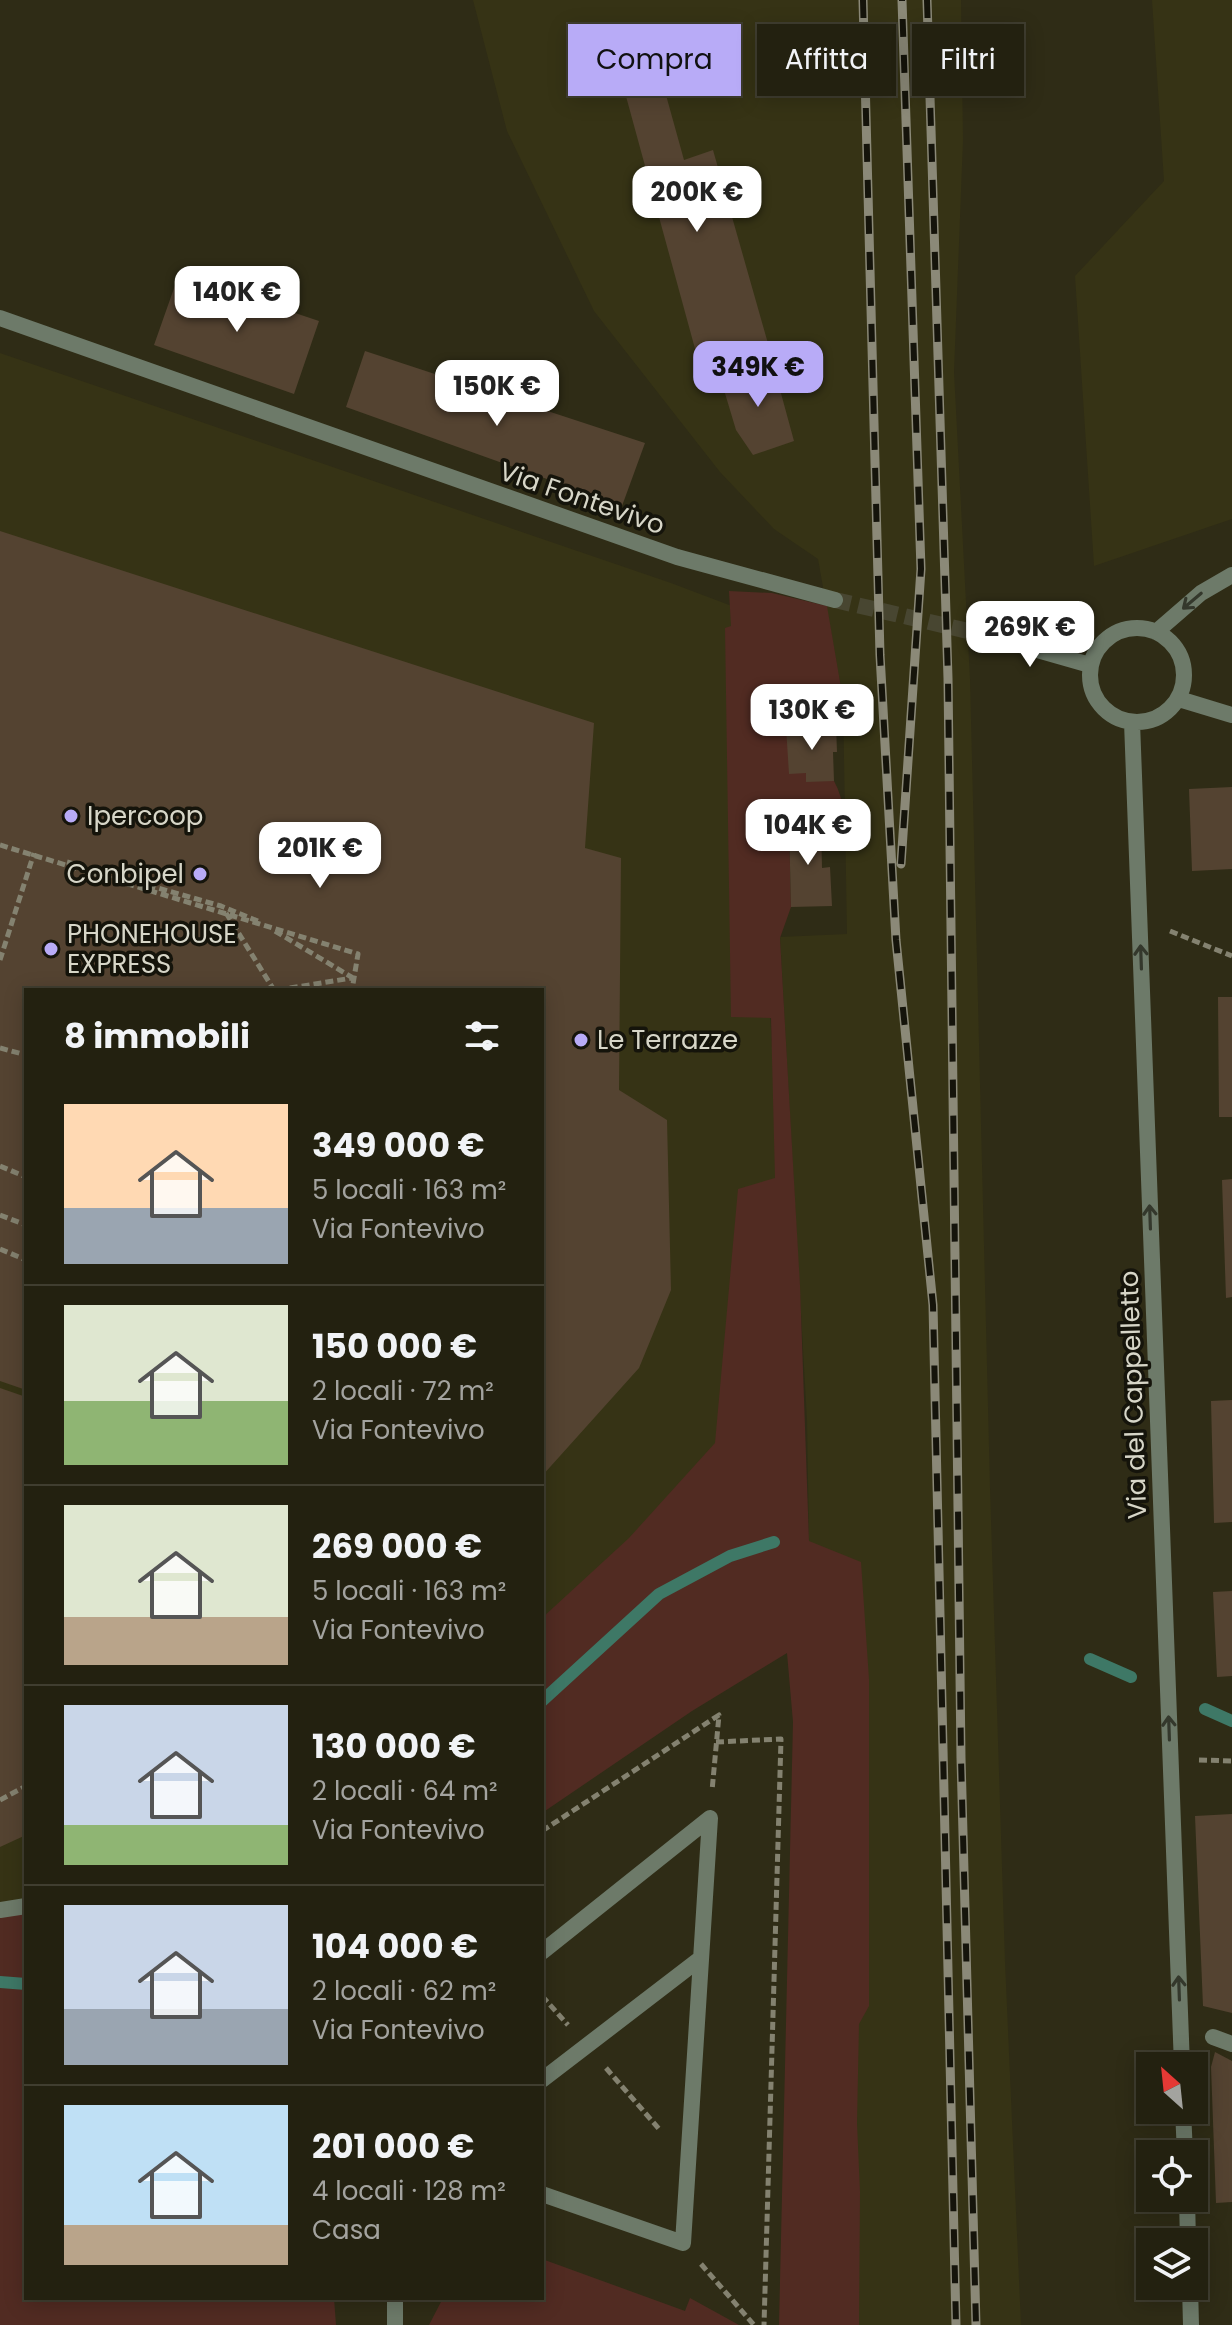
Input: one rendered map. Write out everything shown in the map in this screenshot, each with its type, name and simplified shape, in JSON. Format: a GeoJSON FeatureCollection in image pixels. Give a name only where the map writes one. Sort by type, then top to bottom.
{"type":"FeatureCollection","features":[{"type":"Feature","properties":{"kind":"street","name":"Via Fontevivo"},"geometry":{"type":"LineString","coordinates":[[0,318],[677,557],[835,600]]}},
{"type":"Feature","properties":{"kind":"street"},"geometry":{"type":"LineString","coordinates":[[1156,632],[1201,593],[1232,575]]}},
{"type":"Feature","properties":{"kind":"street"},"geometry":{"type":"LineString","coordinates":[[1140,628],[1156,632],[1179,651],[1184,667],[1184,683],[1179,699],[1164,715],[1148,722],[1119,719],[1105,711],[1095,698],[1090,682],[1090,665],[1097,649],[1109,637],[1124,630],[1140,628]]}},
{"type":"Feature","properties":{"kind":"street"},"geometry":{"type":"LineString","coordinates":[[981,634],[1090,665]]}},
{"type":"Feature","properties":{"kind":"street"},"geometry":{"type":"LineString","coordinates":[[1179,699],[1232,715]]}},
{"type":"Feature","properties":{"kind":"street","name":"Via del Cappelletto"},"geometry":{"type":"LineString","coordinates":[[1132,722],[1181,2052]]}},
{"type":"Feature","properties":{"kind":"street"},"geometry":{"type":"LineString","coordinates":[[544,1950],[710,1818]]}},
{"type":"Feature","properties":{"kind":"street"},"geometry":{"type":"LineString","coordinates":[[544,2195],[683,2243],[710,1818]]}},
{"type":"Feature","properties":{"kind":"street"},"geometry":{"type":"LineString","coordinates":[[0,1910],[24,1906]]}},
{"type":"Feature","properties":{"kind":"street"},"geometry":{"type":"LineString","coordinates":[[544,2078],[701,1958]]}},
{"type":"Feature","properties":{"kind":"street"},"geometry":{"type":"LineString","coordinates":[[1213,2037],[1232,2044]]}},
{"type":"Feature","properties":{"kind":"street"},"geometry":{"type":"LineString","coordinates":[[395,2300],[395,2325]]}},
{"type":"Feature","properties":{"kind":"street"},"geometry":{"type":"LineString","coordinates":[[1190,2300],[1191,2325]]}},
{"type":"Feature","properties":{"kind":"path"},"geometry":{"type":"LineString","coordinates":[[0,844],[253,917],[353,978]]}},
{"type":"Feature","properties":{"kind":"path"},"geometry":{"type":"LineString","coordinates":[[0,844],[358,954],[352,988]]}},
{"type":"Feature","properties":{"kind":"path"},"geometry":{"type":"LineString","coordinates":[[0,960],[34,852]]}},
{"type":"Feature","properties":{"kind":"path"},"geometry":{"type":"LineString","coordinates":[[221,906],[275,988]]}},
{"type":"Feature","properties":{"kind":"path"},"geometry":{"type":"LineString","coordinates":[[1139,919],[1232,956]]}},
{"type":"Feature","properties":{"kind":"path"},"geometry":{"type":"LineString","coordinates":[[352,988],[353,978]]}},
{"type":"Feature","properties":{"kind":"path"},"geometry":{"type":"LineString","coordinates":[[289,988],[353,978]]}},
{"type":"Feature","properties":{"kind":"path"},"geometry":{"type":"LineString","coordinates":[[0,1048],[24,1054]]}},
{"type":"Feature","properties":{"kind":"path"},"geometry":{"type":"LineString","coordinates":[[0,1166],[24,1176]]}},
{"type":"Feature","properties":{"kind":"path"},"geometry":{"type":"LineString","coordinates":[[0,1215],[24,1224]]}},
{"type":"Feature","properties":{"kind":"path"},"geometry":{"type":"LineString","coordinates":[[0,1249],[24,1259]]}},
{"type":"Feature","properties":{"kind":"path"},"geometry":{"type":"LineString","coordinates":[[544,1830],[719,1715],[710,1818]]}},
{"type":"Feature","properties":{"kind":"path"},"geometry":{"type":"LineString","coordinates":[[716,1742],[781,1739],[764,2325]]}},
{"type":"Feature","properties":{"kind":"path"},"geometry":{"type":"LineString","coordinates":[[0,1800],[24,1787]]}},
{"type":"Feature","properties":{"kind":"path"},"geometry":{"type":"LineString","coordinates":[[544,1998],[666,2137]]}},
{"type":"Feature","properties":{"kind":"path"},"geometry":{"type":"LineString","coordinates":[[683,2243],[754,2325]]}},
{"type":"Feature","properties":{"kind":"shaded area"},"geometry":{"type":"Polygon","coordinates":[[[473,0],[961,0],[961,24],[912,24],[912,96],[962,96],[954,372],[970,679],[990,1488],[1005,1962],[1021,2325],[779,2325],[812,1714],[807,1420],[780,937],[847,934],[843,699],[818,559],[774,529],[720,472],[594,311],[507,131],[473,0]]]}},
{"type":"Feature","properties":{"kind":"shaded area"},"geometry":{"type":"Polygon","coordinates":[[[1152,0],[1232,0],[1232,519],[1094,566],[1075,276],[1164,181],[1152,0]]]}},
{"type":"Feature","properties":{"kind":"shaded area","name":"Le Terrazze"},"geometry":{"type":"Polygon","coordinates":[[[0,353],[745,611],[799,1482],[544,1683],[544,988],[24,988],[24,1946],[0,1950],[0,353]]]}},
{"type":"Feature","properties":{"kind":"shaded area"},"geometry":{"type":"Polygon","coordinates":[[[729,591],[772,593],[827,606],[843,699],[844,726],[787,727],[806,773],[834,781],[838,789],[845,820],[846,845],[822,848],[820,822],[789,824],[791,907],[780,938],[800,1285],[809,1541],[861,1562],[869,1679],[869,2006],[859,2024],[857,2123],[859,2325],[779,2325],[793,1722],[787,1653],[692,1711],[544,1812],[544,1616],[629,1538],[715,1443],[738,1189],[775,1178],[771,1018],[731,1017],[725,628],[731,626],[729,591]]]}},
{"type":"Feature","properties":{"kind":"shaded area"},"geometry":{"type":"Polygon","coordinates":[[[24,1910],[24,2300],[334,2300],[336,2325],[0,2325],[0,1914],[24,1910]]]}},
{"type":"Feature","properties":{"kind":"shaded area"},"geometry":{"type":"Polygon","coordinates":[[[544,2260],[685,2311],[690,2298],[739,2325],[429,2325],[442,2300],[544,2300],[544,2260]]]}},
{"type":"Feature","properties":{"kind":"building"},"geometry":{"type":"Polygon","coordinates":[[[626,96],[666,96],[684,160],[713,150],[769,347],[700,367],[626,96]]]}},
{"type":"Feature","properties":{"kind":"building"},"geometry":{"type":"Polygon","coordinates":[[[179,274],[319,321],[294,394],[154,345],[179,274]]]}},
{"type":"Feature","properties":{"kind":"building"},"geometry":{"type":"Polygon","coordinates":[[[365,351],[645,443],[622,506],[346,407],[365,351]]]}},
{"type":"Feature","properties":{"kind":"building"},"geometry":{"type":"Polygon","coordinates":[[[773,364],[794,441],[753,455],[736,430],[721,380],[773,364]]]}},
{"type":"Feature","properties":{"kind":"building","name":"Le Terrazze"},"geometry":{"type":"Polygon","coordinates":[[[0,531],[594,723],[585,848],[621,858],[619,1090],[667,1120],[671,1290],[639,1368],[544,1474],[544,988],[24,988],[24,1389],[0,1381],[0,531]]]}},
{"type":"Feature","properties":{"kind":"building"},"geometry":{"type":"Polygon","coordinates":[[[836,725],[834,781],[806,782],[806,773],[789,774],[786,727],[836,725]]]}},
{"type":"Feature","properties":{"kind":"building"},"geometry":{"type":"Polygon","coordinates":[[[1232,787],[1232,869],[1192,871],[1189,789],[1232,787]]]}},
{"type":"Feature","properties":{"kind":"building"},"geometry":{"type":"Polygon","coordinates":[[[821,822],[822,868],[830,867],[832,906],[791,907],[789,824],[821,822]]]}},
{"type":"Feature","properties":{"kind":"building"},"geometry":{"type":"Polygon","coordinates":[[[1218,997],[1232,997],[1232,1117],[1219,1117],[1218,997]]]}},
{"type":"Feature","properties":{"kind":"building"},"geometry":{"type":"Polygon","coordinates":[[[1232,1179],[1232,1297],[1226,1298],[1222,1180],[1232,1179]]]}},
{"type":"Feature","properties":{"kind":"building"},"geometry":{"type":"Polygon","coordinates":[[[0,1388],[24,1396],[24,1836],[0,1847],[0,1388]]]}},
{"type":"Feature","properties":{"kind":"building"},"geometry":{"type":"Polygon","coordinates":[[[1232,1400],[1232,1522],[1214,1523],[1211,1401],[1232,1400]]]}},
{"type":"Feature","properties":{"kind":"building"},"geometry":{"type":"Polygon","coordinates":[[[1232,1591],[1232,1676],[1217,1677],[1213,1592],[1232,1591]]]}},
{"type":"Feature","properties":{"kind":"building"},"geometry":{"type":"Polygon","coordinates":[[[1232,1814],[1232,2013],[1203,2006],[1195,1816],[1232,1814]]]}},
{"type":"Feature","properties":{"kind":"building"},"geometry":{"type":"Polygon","coordinates":[[[1215,2052],[1232,2061],[1232,2202],[1216,2203],[1211,2067],[1215,2052]]]}},
{"type":"Feature","properties":{"kind":"waterway"},"geometry":{"type":"LineString","coordinates":[[544,1699],[659,1594],[730,1556],[774,1542]]}},
{"type":"Feature","properties":{"kind":"waterway"},"geometry":{"type":"LineString","coordinates":[[1090,1659],[1131,1677]]}},
{"type":"Feature","properties":{"kind":"waterway"},"geometry":{"type":"LineString","coordinates":[[1205,1709],[1232,1721]]}},
{"type":"Feature","properties":{"kind":"waterway"},"geometry":{"type":"LineString","coordinates":[[0,1982],[24,1984]]}},
{"type":"Feature","properties":{"kind":"tunnel"},"geometry":{"type":"LineString","coordinates":[[835,600],[981,634]]}},
{"type":"Feature","properties":{"kind":"railway"},"geometry":{"type":"LineString","coordinates":[[863,0],[880,655],[896,940],[933,1305],[956,2325]]}},
{"type":"Feature","properties":{"kind":"railway"},"geometry":{"type":"LineString","coordinates":[[901,864],[921,569],[902,0]]}},
{"type":"Feature","properties":{"kind":"railway"},"geometry":{"type":"LineString","coordinates":[[927,0],[948,678],[961,1758],[976,2325]]}},
{"type":"Feature","properties":{"kind":"place","name":"Ipercoop"},"geometry":{"type":"Point","coordinates":[71,816]}},
{"type":"Feature","properties":{"kind":"place","name":"Conbipel"},"geometry":{"type":"Point","coordinates":[200,874]}},
{"type":"Feature","properties":{"kind":"place","name":"PHONEHOUSE EXPRESS"},"geometry":{"type":"Point","coordinates":[51,949]}},
{"type":"Feature","properties":{"kind":"place","name":"Le Terrazze"},"geometry":{"type":"Point","coordinates":[581,1040]}}]}
